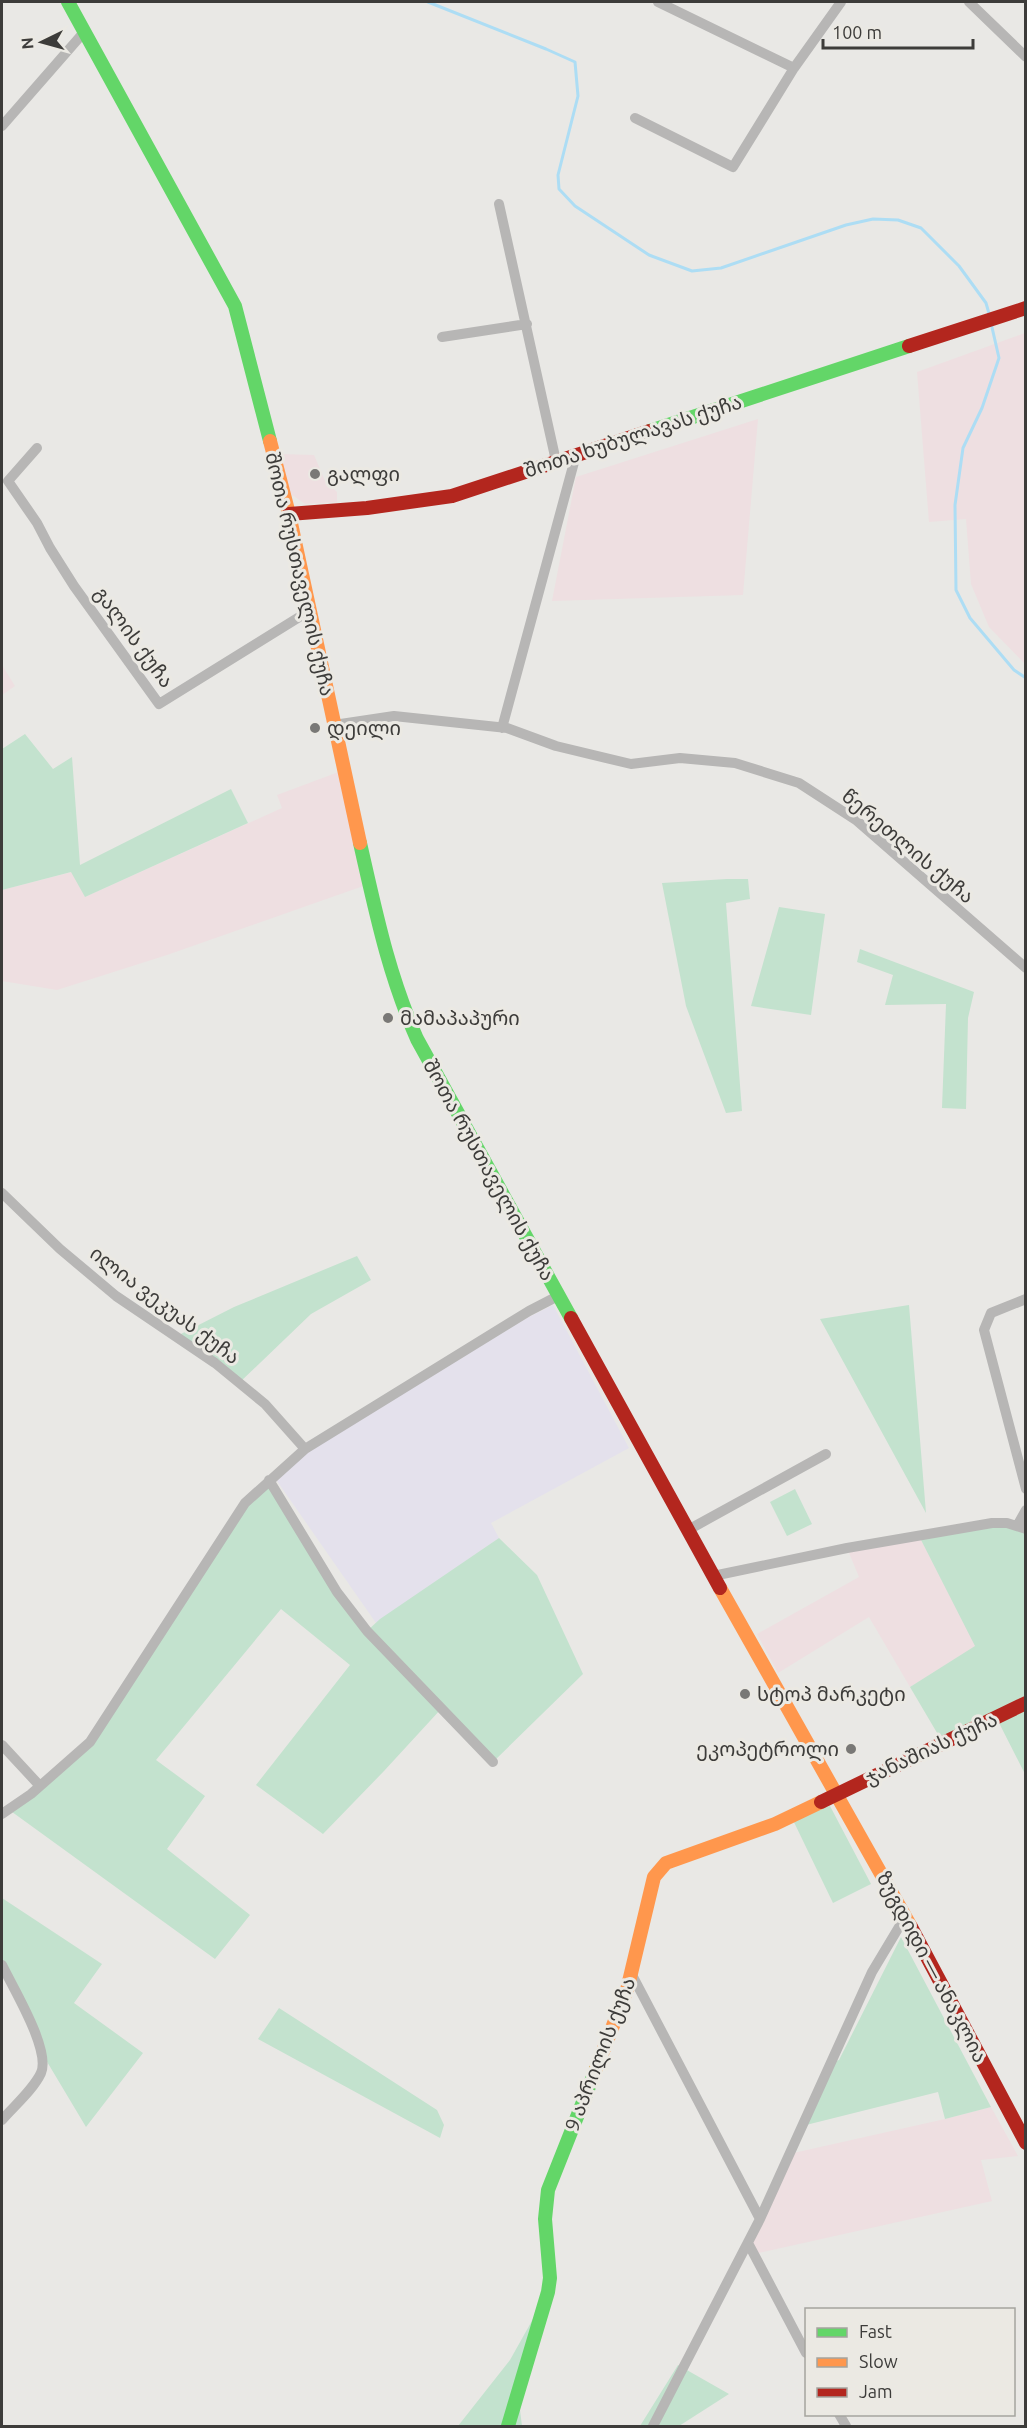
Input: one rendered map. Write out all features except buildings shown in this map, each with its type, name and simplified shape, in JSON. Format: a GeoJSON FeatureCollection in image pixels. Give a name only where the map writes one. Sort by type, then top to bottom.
{"type":"FeatureCollection","features":[{"type":"Feature","properties":{"kind":"main road","name":"შოთა რუსთაველის ქუჩა"},"geometry":{"type":"LineString","coordinates":[[68,2],[235,306],[289,514],[384,951],[401,1003],[423,1052],[713,1576],[837,1793]]}},
{"type":"Feature","properties":{"kind":"main road","name":"შოთა ხუბულავას ქუჩა"},"geometry":{"type":"LineString","coordinates":[[289,514],[367,508],[452,496],[1021,310]]}},
{"type":"Feature","properties":{"kind":"main road","name":"ჯანაშიას ქუჩა"},"geometry":{"type":"LineString","coordinates":[[837,1793],[1026,1703]]}},
{"type":"Feature","properties":{"kind":"main road","name":"ზუგდიდი — ანაკლია"},"geometry":{"type":"LineString","coordinates":[[837,1793],[1026,2143]]}},
{"type":"Feature","properties":{"kind":"main road","name":"9 აპრილის ქუჩა"},"geometry":{"type":"LineString","coordinates":[[508,2427],[548,2292],[550,2278],[545,2219],[548,2190],[627,1989],[654,1877],[666,1863],[775,1824],[837,1793]]}},
{"type":"Feature","properties":{"kind":"street"},"geometry":{"type":"LineString","coordinates":[[658,2],[794,68]]}},
{"type":"Feature","properties":{"kind":"street"},"geometry":{"type":"LineString","coordinates":[[635,118],[733,167],[794,68],[841,2]]}},
{"type":"Feature","properties":{"kind":"street"},"geometry":{"type":"LineString","coordinates":[[969,2],[1026,57]]}},
{"type":"Feature","properties":{"kind":"street"},"geometry":{"type":"LineString","coordinates":[[2,126],[85,31]]}},
{"type":"Feature","properties":{"kind":"street"},"geometry":{"type":"LineString","coordinates":[[499,204],[556,461]]}},
{"type":"Feature","properties":{"kind":"street"},"geometry":{"type":"LineString","coordinates":[[442,337],[526,324]]}},
{"type":"Feature","properties":{"kind":"street","name":"გალის ქუჩა"},"geometry":{"type":"LineString","coordinates":[[37,448],[8,481],[37,523],[74,586],[159,704],[309,611]]}},
{"type":"Feature","properties":{"kind":"street"},"geometry":{"type":"LineString","coordinates":[[502,728],[576,455]]}},
{"type":"Feature","properties":{"kind":"street","name":"წერეთლის ქუჩა"},"geometry":{"type":"LineString","coordinates":[[334,725],[394,716],[502,728],[556,746],[631,764],[680,758],[735,764],[799,783],[856,820],[1026,968]]}},
{"type":"Feature","properties":{"kind":"street","name":"ილია ვეკუას ქუჩა"},"geometry":{"type":"LineString","coordinates":[[2,1193],[60,1249],[116,1296],[215,1363],[265,1404],[305,1449]]}},
{"type":"Feature","properties":{"kind":"street"},"geometry":{"type":"LineString","coordinates":[[2,1814],[40,1786],[90,1742],[245,1503],[269,1480],[305,1449],[529,1311],[558,1296]]}},
{"type":"Feature","properties":{"kind":"street"},"geometry":{"type":"LineString","coordinates":[[1026,1299],[991,1313],[984,1330],[1026,1489]]}},
{"type":"Feature","properties":{"kind":"street"},"geometry":{"type":"LineString","coordinates":[[688,1530],[826,1454]]}},
{"type":"Feature","properties":{"kind":"street"},"geometry":{"type":"LineString","coordinates":[[269,1480],[337,1592],[367,1631],[493,1762]]}},
{"type":"Feature","properties":{"kind":"street"},"geometry":{"type":"LineString","coordinates":[[713,1576],[847,1548],[992,1523],[1006,1523],[1021,1527],[1026,1510]]}},
{"type":"Feature","properties":{"kind":"street"},"geometry":{"type":"LineString","coordinates":[[2,1745],[40,1786]]}},
{"type":"Feature","properties":{"kind":"street"},"geometry":{"type":"LineString","coordinates":[[652,2427],[760,2219],[872,1972],[905,1917]]}},
{"type":"Feature","properties":{"kind":"street"},"geometry":{"type":"LineString","coordinates":[[2,1965],[37,2038],[44,2066],[40,2076],[2,2120]]}},
{"type":"Feature","properties":{"kind":"street"},"geometry":{"type":"LineString","coordinates":[[631,1973],[760,2219]]}},
{"type":"Feature","properties":{"kind":"street"},"geometry":{"type":"LineString","coordinates":[[748,2243],[805,2349]]}},
{"type":"Feature","properties":{"kind":"shaded area"},"geometry":{"type":"Polygon","coordinates":[[[1026,333],[1025,664],[989,627],[971,584],[966,519],[929,522],[917,372],[1026,333]]]}},
{"type":"Feature","properties":{"kind":"shaded area"},"geometry":{"type":"Polygon","coordinates":[[[758,419],[743,595],[552,601],[576,477],[758,419]]]}},
{"type":"Feature","properties":{"kind":"shaded area"},"geometry":{"type":"Polygon","coordinates":[[[279,454],[314,455],[325,481],[337,492],[337,502],[305,504],[291,494],[279,454]]]}},
{"type":"Feature","properties":{"kind":"shaded area"},"geometry":{"type":"Polygon","coordinates":[[[2,665],[15,686],[2,695],[2,665]]]}},
{"type":"Feature","properties":{"kind":"shaded area"},"geometry":{"type":"Polygon","coordinates":[[[344,770],[369,884],[167,955],[57,990],[2,981],[2,890],[72,872],[85,897],[282,808],[277,795],[344,770]]]}},
{"type":"Feature","properties":{"kind":"shaded area"},"geometry":{"type":"Polygon","coordinates":[[[553,1305],[629,1448],[491,1523],[499,1538],[376,1623],[277,1481],[306,1452],[527,1318],[553,1305]]]}},
{"type":"Feature","properties":{"kind":"shaded area"},"geometry":{"type":"Polygon","coordinates":[[[919,1536],[976,1646],[910,1687],[869,1617],[778,1673],[757,1634],[859,1577],[847,1548],[919,1536]]]}},
{"type":"Feature","properties":{"kind":"shaded area"},"geometry":{"type":"Polygon","coordinates":[[[991,2107],[1018,2156],[981,2160],[992,2201],[754,2254],[748,2243],[789,2154],[991,2107]]]}},
{"type":"Feature","properties":{"kind":"green space"},"geometry":{"type":"Polygon","coordinates":[[[25,734],[53,769],[72,757],[80,865],[231,789],[248,823],[85,897],[71,872],[2,890],[2,749],[25,734]]]}},
{"type":"Feature","properties":{"kind":"green space"},"geometry":{"type":"Polygon","coordinates":[[[748,879],[750,899],[726,903],[742,1111],[726,1113],[686,1006],[662,883],[748,879]]]}},
{"type":"Feature","properties":{"kind":"green space"},"geometry":{"type":"Polygon","coordinates":[[[779,907],[825,914],[811,1015],[751,1006],[779,907]]]}},
{"type":"Feature","properties":{"kind":"green space"},"geometry":{"type":"Polygon","coordinates":[[[860,949],[974,992],[968,1018],[966,1109],[942,1108],[946,1004],[885,1005],[893,975],[857,962],[860,949]]]}},
{"type":"Feature","properties":{"kind":"green space"},"geometry":{"type":"Polygon","coordinates":[[[357,1256],[371,1280],[311,1314],[239,1383],[175,1337],[234,1307],[357,1256]]]}},
{"type":"Feature","properties":{"kind":"green space"},"geometry":{"type":"Polygon","coordinates":[[[909,1305],[926,1513],[820,1319],[909,1305]]]}},
{"type":"Feature","properties":{"kind":"green space"},"geometry":{"type":"Polygon","coordinates":[[[269,1480],[367,1631],[380,1619],[499,1538],[537,1575],[583,1674],[493,1762],[441,1709],[323,1834],[256,1785],[350,1665],[281,1609],[156,1760],[205,1796],[167,1849],[250,1915],[215,1959],[8,1809],[90,1742],[245,1503],[269,1480]]]}},
{"type":"Feature","properties":{"kind":"green space"},"geometry":{"type":"Polygon","coordinates":[[[795,1489],[812,1524],[787,1536],[770,1502],[795,1489]]]}},
{"type":"Feature","properties":{"kind":"green space"},"geometry":{"type":"Polygon","coordinates":[[[992,1523],[1025,1529],[1025,1774],[996,1717],[943,1743],[910,1687],[975,1646],[919,1536],[992,1523]]]}},
{"type":"Feature","properties":{"kind":"green space"},"geometry":{"type":"Polygon","coordinates":[[[830,1806],[871,1884],[833,1903],[791,1816],[830,1806]]]}},
{"type":"Feature","properties":{"kind":"green space"},"geometry":{"type":"Polygon","coordinates":[[[2,1898],[102,1964],[74,2003],[143,2053],[86,2127],[43,2055],[2,1965],[2,1898]]]}},
{"type":"Feature","properties":{"kind":"green space"},"geometry":{"type":"Polygon","coordinates":[[[901,1937],[991,2107],[945,2119],[938,2092],[802,2126],[830,2063],[839,2060],[901,1937]]]}},
{"type":"Feature","properties":{"kind":"green space"},"geometry":{"type":"Polygon","coordinates":[[[279,2008],[437,2110],[444,2125],[440,2138],[258,2039],[279,2008]]]}},
{"type":"Feature","properties":{"kind":"green space"},"geometry":{"type":"Polygon","coordinates":[[[548,2292],[518,2394],[522,2426],[458,2426],[510,2360],[548,2292]]]}},
{"type":"Feature","properties":{"kind":"green space"},"geometry":{"type":"Polygon","coordinates":[[[678,2365],[729,2394],[679,2426],[640,2426],[678,2365]]]}},
{"type":"Feature","properties":{"kind":"waterway"},"geometry":{"type":"LineString","coordinates":[[428,2],[575,62],[578,96],[558,175],[559,189],[575,206],[649,255],[692,271],[721,268],[846,225],[873,219],[898,220],[921,228],[959,266],[986,303],[990,317]]}},
{"type":"Feature","properties":{"kind":"waterway"},"geometry":{"type":"LineString","coordinates":[[991,323],[999,358],[982,408],[963,448],[955,505],[956,590],[970,618],[1014,670],[1026,678]]}},
{"type":"Feature","properties":{"kind":"traffic: fast"},"geometry":{"type":"LineString","coordinates":[[68,2],[235,306],[270,441]]}},
{"type":"Feature","properties":{"kind":"traffic: fast"},"geometry":{"type":"LineString","coordinates":[[650,431],[909,346]]}},
{"type":"Feature","properties":{"kind":"traffic: fast"},"geometry":{"type":"LineString","coordinates":[[360,843],[390,966],[417,1039],[571,1318]]}},
{"type":"Feature","properties":{"kind":"traffic: fast"},"geometry":{"type":"LineString","coordinates":[[508,2426],[548,2292],[550,2278],[545,2219],[548,2190],[596,2069]]}},
{"type":"Feature","properties":{"kind":"traffic: slow"},"geometry":{"type":"LineString","coordinates":[[270,441],[289,514],[360,843]]}},
{"type":"Feature","properties":{"kind":"traffic: slow"},"geometry":{"type":"LineString","coordinates":[[720,1588],[911,1927]]}},
{"type":"Feature","properties":{"kind":"traffic: slow"},"geometry":{"type":"LineString","coordinates":[[596,2069],[627,1990],[654,1877],[666,1863],[775,1824],[821,1802]]}},
{"type":"Feature","properties":{"kind":"traffic: jam"},"geometry":{"type":"LineString","coordinates":[[909,346],[1026,308]]}},
{"type":"Feature","properties":{"kind":"traffic: jam"},"geometry":{"type":"LineString","coordinates":[[289,514],[367,508],[452,496],[650,431]]}},
{"type":"Feature","properties":{"kind":"traffic: jam"},"geometry":{"type":"LineString","coordinates":[[571,1318],[720,1588]]}},
{"type":"Feature","properties":{"kind":"traffic: jam"},"geometry":{"type":"LineString","coordinates":[[821,1802],[1026,1703]]}},
{"type":"Feature","properties":{"kind":"traffic: jam"},"geometry":{"type":"LineString","coordinates":[[911,1927],[1026,2143]]}},
{"type":"Feature","properties":{"kind":"place","name":"გალფი"},"geometry":{"type":"Point","coordinates":[315,474]}},
{"type":"Feature","properties":{"kind":"place","name":"დეილი"},"geometry":{"type":"Point","coordinates":[315,728]}},
{"type":"Feature","properties":{"kind":"place","name":"მამაპაპური"},"geometry":{"type":"Point","coordinates":[388,1018]}},
{"type":"Feature","properties":{"kind":"place","name":"სტოპ მარკეტი"},"geometry":{"type":"Point","coordinates":[745,1694]}},
{"type":"Feature","properties":{"kind":"place","name":"ეკოპეტროლი"},"geometry":{"type":"Point","coordinates":[851,1749]}}]}
